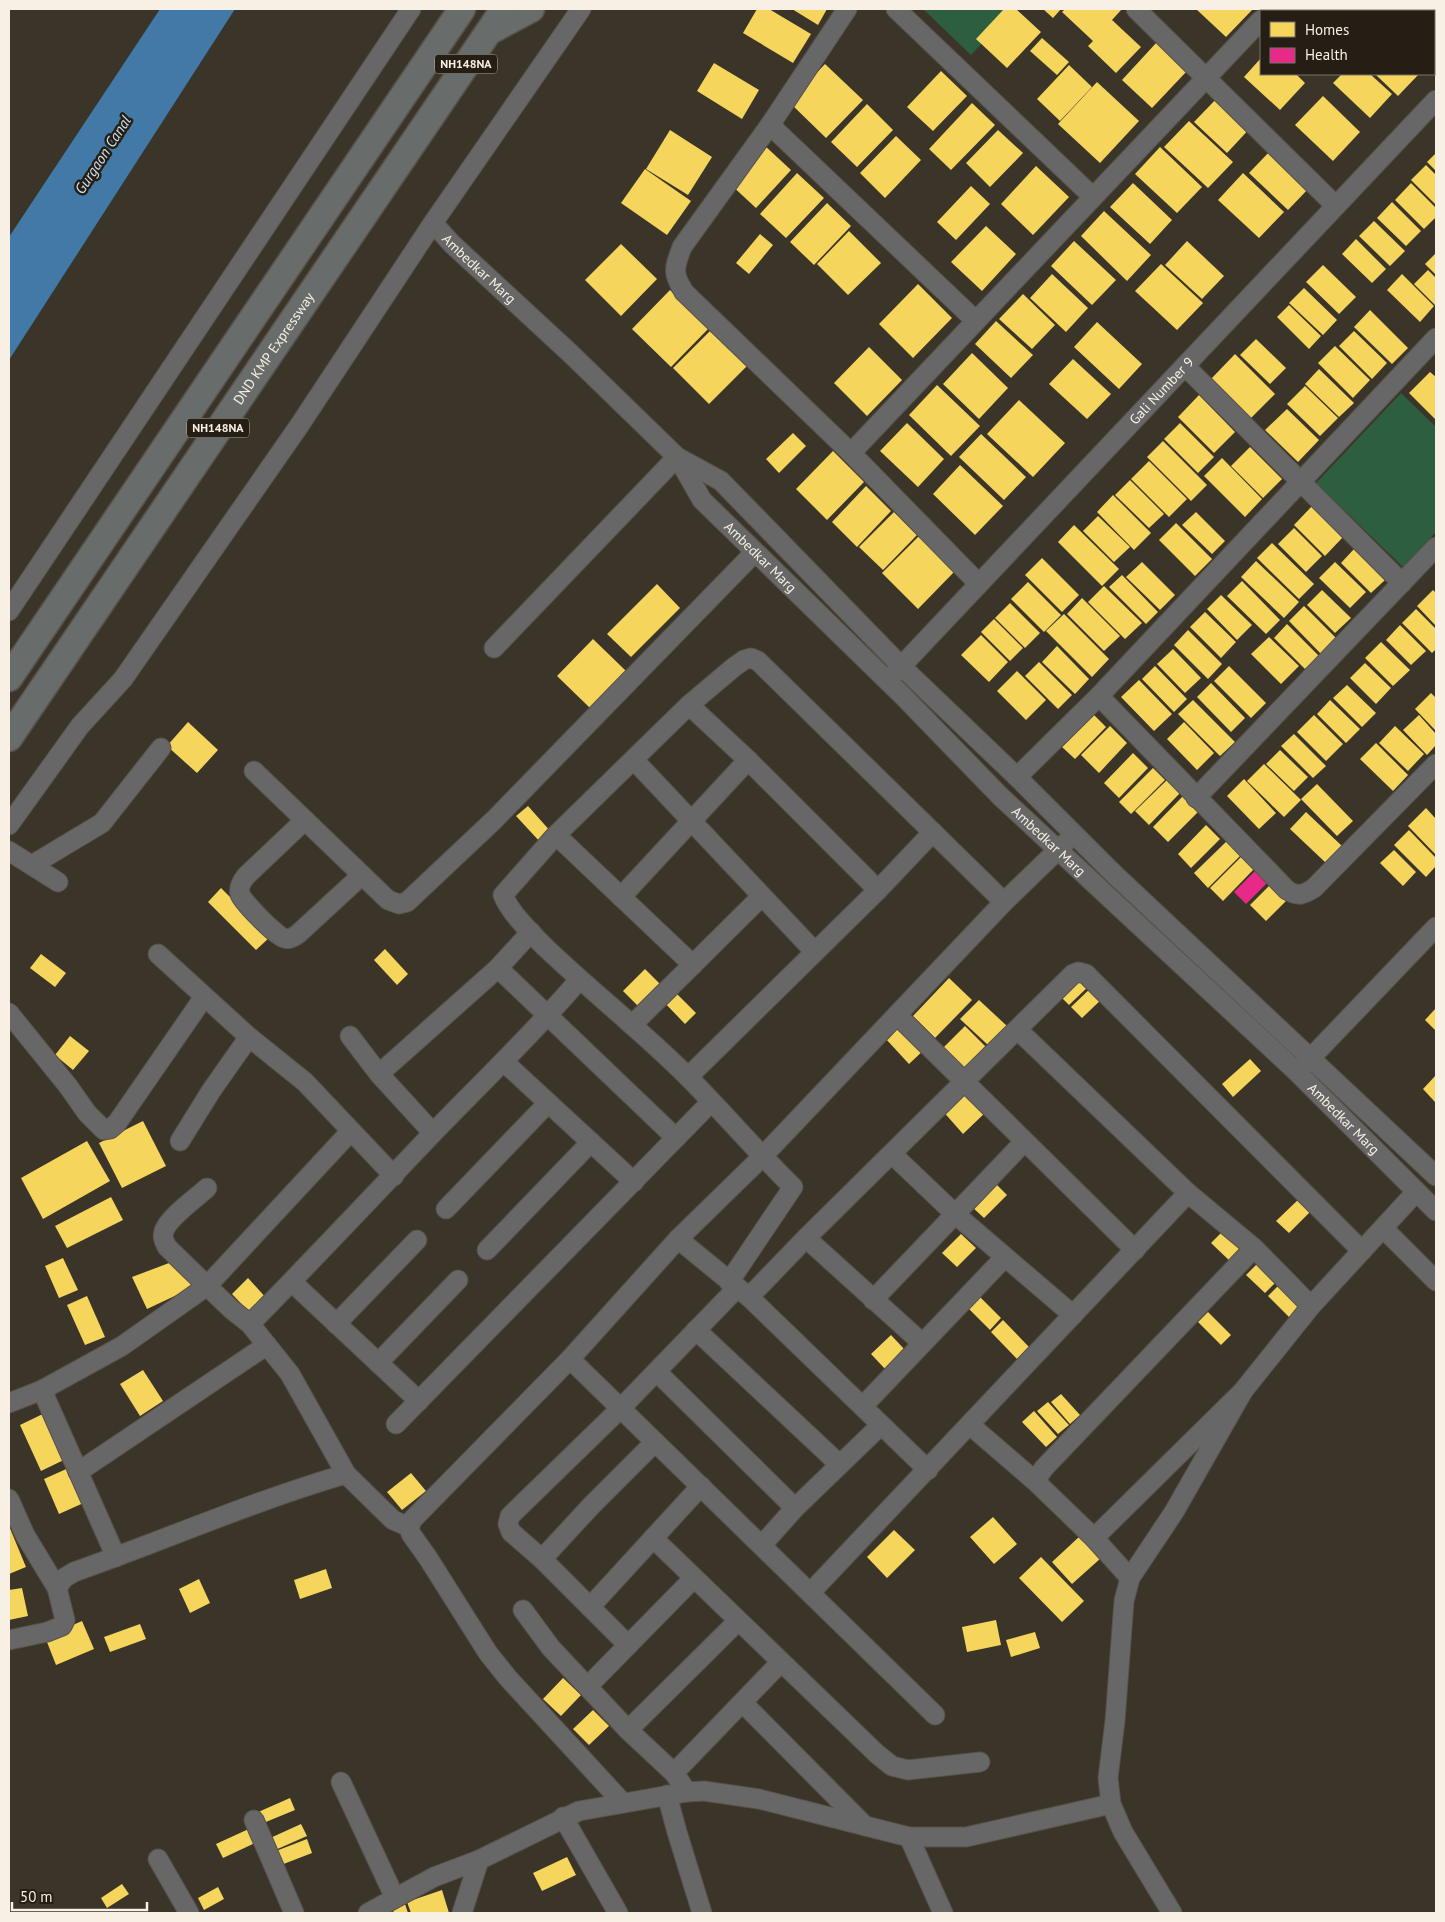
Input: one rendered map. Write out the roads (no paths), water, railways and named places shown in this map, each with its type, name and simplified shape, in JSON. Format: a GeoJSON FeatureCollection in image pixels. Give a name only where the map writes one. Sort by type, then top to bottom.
{"type":"FeatureCollection","features":[{"type":"Feature","properties":{"kind":"highway","name":"NH148NA"},"geometry":{"type":"LineString","coordinates":[[9,678],[462,9]]}},
{"type":"Feature","properties":{"kind":"highway","name":"DND KMP Expressway"},"geometry":{"type":"LineString","coordinates":[[9,738],[504,9]]}},
{"type":"Feature","properties":{"kind":"highway"},"geometry":{"type":"LineString","coordinates":[[487,33],[531,9]]}},
{"type":"Feature","properties":{"kind":"street"},"geometry":{"type":"LineString","coordinates":[[9,611],[411,9]]}},
{"type":"Feature","properties":{"kind":"street"},"geometry":{"type":"LineString","coordinates":[[9,825],[80,726],[123,679],[299,426],[433,223],[581,9]]}},
{"type":"Feature","properties":{"kind":"street"},"geometry":{"type":"LineString","coordinates":[[847,9],[770,125],[682,247],[676,265],[675,278],[684,292],[851,453],[979,584]]}},
{"type":"Feature","properties":{"kind":"street"},"geometry":{"type":"LineString","coordinates":[[896,9],[1093,197]]}},
{"type":"Feature","properties":{"kind":"street"},"geometry":{"type":"LineString","coordinates":[[1136,9],[1336,206]]}},
{"type":"Feature","properties":{"kind":"street"},"geometry":{"type":"LineString","coordinates":[[851,453],[1260,21]]}},
{"type":"Feature","properties":{"kind":"street","name":"Gali Number 9"},"geometry":{"type":"LineString","coordinates":[[887,681],[1436,100]]}},
{"type":"Feature","properties":{"kind":"street"},"geometry":{"type":"LineString","coordinates":[[770,125],[976,321]]}},
{"type":"Feature","properties":{"kind":"street","name":"Ambedkar Marg"},"geometry":{"type":"LineString","coordinates":[[433,223],[452,244],[571,354],[677,457],[721,481],[901,666],[1017,777],[1074,835],[1436,1176]]}},
{"type":"Feature","properties":{"kind":"street"},"geometry":{"type":"LineString","coordinates":[[1017,777],[1099,696],[1436,338]]}},
{"type":"Feature","properties":{"kind":"street"},"geometry":{"type":"LineString","coordinates":[[1185,366],[1402,583]]}},
{"type":"Feature","properties":{"kind":"street"},"geometry":{"type":"LineString","coordinates":[[494,648],[677,457]]}},
{"type":"Feature","properties":{"kind":"street","name":"Ambedkar Marg"},"geometry":{"type":"LineString","coordinates":[[677,457],[702,500],[887,681],[1000,796],[1297,1072],[1436,1211]]}},
{"type":"Feature","properties":{"kind":"street"},"geometry":{"type":"LineString","coordinates":[[1196,798],[1436,547]]}},
{"type":"Feature","properties":{"kind":"street"},"geometry":{"type":"LineString","coordinates":[[254,770],[388,900],[399,904],[407,902],[494,820],[755,552]]}},
{"type":"Feature","properties":{"kind":"street"},"geometry":{"type":"LineString","coordinates":[[738,1289],[793,1187],[762,1157],[688,1077],[580,980],[531,932],[506,902],[503,895],[556,835],[690,705],[739,663],[751,658],[758,661],[1004,902]]}},
{"type":"Feature","properties":{"kind":"street"},"geometry":{"type":"LineString","coordinates":[[1099,696],[1286,890],[1296,896],[1303,895],[1314,888],[1436,764]]}},
{"type":"Feature","properties":{"kind":"street"},"geometry":{"type":"LineString","coordinates":[[690,705],[878,890]]}},
{"type":"Feature","properties":{"kind":"street"},"geometry":{"type":"LineString","coordinates":[[32,866],[102,823],[161,748]]}},
{"type":"Feature","properties":{"kind":"street"},"geometry":{"type":"LineString","coordinates":[[634,760],[761,897],[814,951]]}},
{"type":"Feature","properties":{"kind":"street"},"geometry":{"type":"LineString","coordinates":[[621,897],[748,760]]}},
{"type":"Feature","properties":{"kind":"street"},"geometry":{"type":"LineString","coordinates":[[305,820],[241,883],[239,892],[242,899],[276,933],[284,938],[290,938],[298,934],[362,875]]}},
{"type":"Feature","properties":{"kind":"street"},"geometry":{"type":"LineString","coordinates":[[688,1077],[878,890],[933,832]]}},
{"type":"Feature","properties":{"kind":"street"},"geometry":{"type":"LineString","coordinates":[[556,835],[693,965]]}},
{"type":"Feature","properties":{"kind":"street"},"geometry":{"type":"LineString","coordinates":[[408,1527],[413,1519],[570,1359],[678,1239],[762,1157],[1004,902],[1074,835]]}},
{"type":"Feature","properties":{"kind":"street"},"geometry":{"type":"LineString","coordinates":[[9,850],[58,882]]}},
{"type":"Feature","properties":{"kind":"street"},"geometry":{"type":"LineString","coordinates":[[632,1025],[761,897]]}},
{"type":"Feature","properties":{"kind":"street"},"geometry":{"type":"LineString","coordinates":[[1297,1072],[1436,927]]}},
{"type":"Feature","properties":{"kind":"street"},"geometry":{"type":"LineString","coordinates":[[380,1074],[498,968],[531,932]]}},
{"type":"Feature","properties":{"kind":"street"},"geometry":{"type":"LineString","coordinates":[[158,954],[249,1037],[305,1082],[394,1176]]}},
{"type":"Feature","properties":{"kind":"street"},"geometry":{"type":"LineString","coordinates":[[498,968],[676,1138]]}},
{"type":"Feature","properties":{"kind":"street"},"geometry":{"type":"LineString","coordinates":[[628,1645],[542,1559],[511,1532],[508,1524],[510,1516],[657,1372],[738,1289],[806,1238],[1073,974],[1078,972],[1086,974],[1362,1251]]}},
{"type":"Feature","properties":{"kind":"street"},"geometry":{"type":"LineString","coordinates":[[250,1324],[394,1176],[433,1133],[504,1062],[580,980]]}},
{"type":"Feature","properties":{"kind":"street"},"geometry":{"type":"LineString","coordinates":[[9,1013],[88,1113],[104,1130],[110,1129],[117,1123],[204,996]]}},
{"type":"Feature","properties":{"kind":"street"},"geometry":{"type":"LineString","coordinates":[[897,1015],[965,1080],[1024,1142],[1135,1250]]}},
{"type":"Feature","properties":{"kind":"street"},"geometry":{"type":"LineString","coordinates":[[1018,1030],[1188,1193],[1254,1248],[1311,1306]]}},
{"type":"Feature","properties":{"kind":"street"},"geometry":{"type":"LineString","coordinates":[[350,1036],[380,1074],[433,1133]]}},
{"type":"Feature","properties":{"kind":"street"},"geometry":{"type":"LineString","coordinates":[[180,1141],[211,1091],[249,1037]]}},
{"type":"Feature","properties":{"kind":"street"},"geometry":{"type":"LineString","coordinates":[[504,1062],[634,1182]]}},
{"type":"Feature","properties":{"kind":"street"},"geometry":{"type":"LineString","coordinates":[[396,1424],[711,1102]]}},
{"type":"Feature","properties":{"kind":"street"},"geometry":{"type":"LineString","coordinates":[[446,1209],[548,1103]]}},
{"type":"Feature","properties":{"kind":"street"},"geometry":{"type":"LineString","coordinates":[[9,1403],[42,1390],[128,1343],[207,1286],[351,1131]]}},
{"type":"Feature","properties":{"kind":"street"},"geometry":{"type":"LineString","coordinates":[[487,1250],[591,1142]]}},
{"type":"Feature","properties":{"kind":"street"},"geometry":{"type":"LineString","coordinates":[[873,1300],[1024,1142]]}},
{"type":"Feature","properties":{"kind":"street"},"geometry":{"type":"LineString","coordinates":[[892,1154],[955,1214],[1073,1315]]}},
{"type":"Feature","properties":{"kind":"street"},"geometry":{"type":"LineString","coordinates":[[207,1188],[170,1222],[163,1234],[167,1247],[250,1324],[290,1374],[346,1474],[392,1520],[408,1527],[488,1653],[508,1678],[623,1802]]}},
{"type":"Feature","properties":{"kind":"street"},"geometry":{"type":"LineString","coordinates":[[1094,1538],[1243,1391],[1311,1306],[1416,1192]]}},
{"type":"Feature","properties":{"kind":"street"},"geometry":{"type":"LineString","coordinates":[[811,1592],[1188,1193]]}},
{"type":"Feature","properties":{"kind":"street"},"geometry":{"type":"LineString","coordinates":[[1383,1228],[1436,1281]]}},
{"type":"Feature","properties":{"kind":"street"},"geometry":{"type":"LineString","coordinates":[[806,1238],[922,1344]]}},
{"type":"Feature","properties":{"kind":"street"},"geometry":{"type":"LineString","coordinates":[[678,1239],[738,1289],[864,1406],[928,1470]]}},
{"type":"Feature","properties":{"kind":"street"},"geometry":{"type":"LineString","coordinates":[[336,1324],[417,1240]]}},
{"type":"Feature","properties":{"kind":"street"},"geometry":{"type":"LineString","coordinates":[[1035,1481],[1044,1468],[1254,1248]]}},
{"type":"Feature","properties":{"kind":"street"},"geometry":{"type":"LineString","coordinates":[[864,1406],[1005,1257]]}},
{"type":"Feature","properties":{"kind":"street"},"geometry":{"type":"LineString","coordinates":[[378,1363],[458,1280]]}},
{"type":"Feature","properties":{"kind":"street"},"geometry":{"type":"LineString","coordinates":[[292,1282],[419,1401]]}},
{"type":"Feature","properties":{"kind":"street"},"geometry":{"type":"LineString","coordinates":[[696,1330],[839,1464]]}},
{"type":"Feature","properties":{"kind":"street"},"geometry":{"type":"LineString","coordinates":[[78,1472],[266,1345]]}},
{"type":"Feature","properties":{"kind":"street"},"geometry":{"type":"LineString","coordinates":[[570,1359],[935,1715]]}},
{"type":"Feature","properties":{"kind":"street"},"geometry":{"type":"LineString","coordinates":[[657,1372],[794,1508]]}},
{"type":"Feature","properties":{"kind":"street"},"geometry":{"type":"LineString","coordinates":[[42,1390],[116,1557]]}},
{"type":"Feature","properties":{"kind":"street"},"geometry":{"type":"LineString","coordinates":[[1172,1913],[1124,1832],[1111,1804],[1108,1778],[1115,1721],[1124,1601],[1130,1578],[1174,1512],[1243,1391]]}},
{"type":"Feature","properties":{"kind":"street"},"geometry":{"type":"LineString","coordinates":[[762,1545],[794,1508],[881,1425]]}},
{"type":"Feature","properties":{"kind":"street"},"geometry":{"type":"LineString","coordinates":[[970,1425],[1035,1481],[1094,1538],[1130,1578]]}},
{"type":"Feature","properties":{"kind":"street"},"geometry":{"type":"LineString","coordinates":[[542,1559],[591,1506],[656,1442]]}},
{"type":"Feature","properties":{"kind":"street"},"geometry":{"type":"LineString","coordinates":[[57,1588],[64,1578],[74,1572],[252,1505],[346,1474]]}},
{"type":"Feature","properties":{"kind":"street"},"geometry":{"type":"LineString","coordinates":[[590,1607],[701,1486]]}},
{"type":"Feature","properties":{"kind":"street"},"geometry":{"type":"LineString","coordinates":[[9,1499],[26,1535],[57,1588],[65,1620],[62,1626],[47,1632],[9,1640]]}},
{"type":"Feature","properties":{"kind":"street"},"geometry":{"type":"LineString","coordinates":[[653,1538],[877,1754],[892,1766],[908,1770],[980,1762]]}},
{"type":"Feature","properties":{"kind":"street"},"geometry":{"type":"LineString","coordinates":[[588,1686],[694,1578]]}},
{"type":"Feature","properties":{"kind":"street"},"geometry":{"type":"LineString","coordinates":[[523,1610],[551,1648],[628,1730],[674,1773],[687,1792]]}},
{"type":"Feature","properties":{"kind":"street"},"geometry":{"type":"LineString","coordinates":[[628,1730],[738,1621]]}},
{"type":"Feature","properties":{"kind":"street"},"geometry":{"type":"LineString","coordinates":[[674,1773],[781,1662]]}},
{"type":"Feature","properties":{"kind":"street"},"geometry":{"type":"LineString","coordinates":[[743,1703],[865,1826]]}},
{"type":"Feature","properties":{"kind":"street"},"geometry":{"type":"LineString","coordinates":[[341,1782],[395,1898]]}},
{"type":"Feature","properties":{"kind":"street"},"geometry":{"type":"LineString","coordinates":[[368,1913],[434,1877],[479,1860],[563,1817],[579,1811],[623,1802],[687,1792],[704,1791],[759,1799],[909,1837],[966,1838],[1111,1804]]}},
{"type":"Feature","properties":{"kind":"street"},"geometry":{"type":"LineString","coordinates":[[668,1795],[677,1832],[702,1913]]}},
{"type":"Feature","properties":{"kind":"street"},"geometry":{"type":"LineString","coordinates":[[563,1817],[618,1913]]}},
{"type":"Feature","properties":{"kind":"street"},"geometry":{"type":"LineString","coordinates":[[254,1820],[294,1913]]}},
{"type":"Feature","properties":{"kind":"street"},"geometry":{"type":"LineString","coordinates":[[909,1837],[943,1913]]}},
{"type":"Feature","properties":{"kind":"street"},"geometry":{"type":"LineString","coordinates":[[158,1859],[189,1913]]}},
{"type":"Feature","properties":{"kind":"street"},"geometry":{"type":"LineString","coordinates":[[462,1913],[479,1860]]}},
{"type":"Feature","properties":{"kind":"water","name":"Gurgaon Canal"},"geometry":{"type":"Polygon","coordinates":[[[160,9],[235,9],[9,360],[9,237],[160,9]]]}}]}
